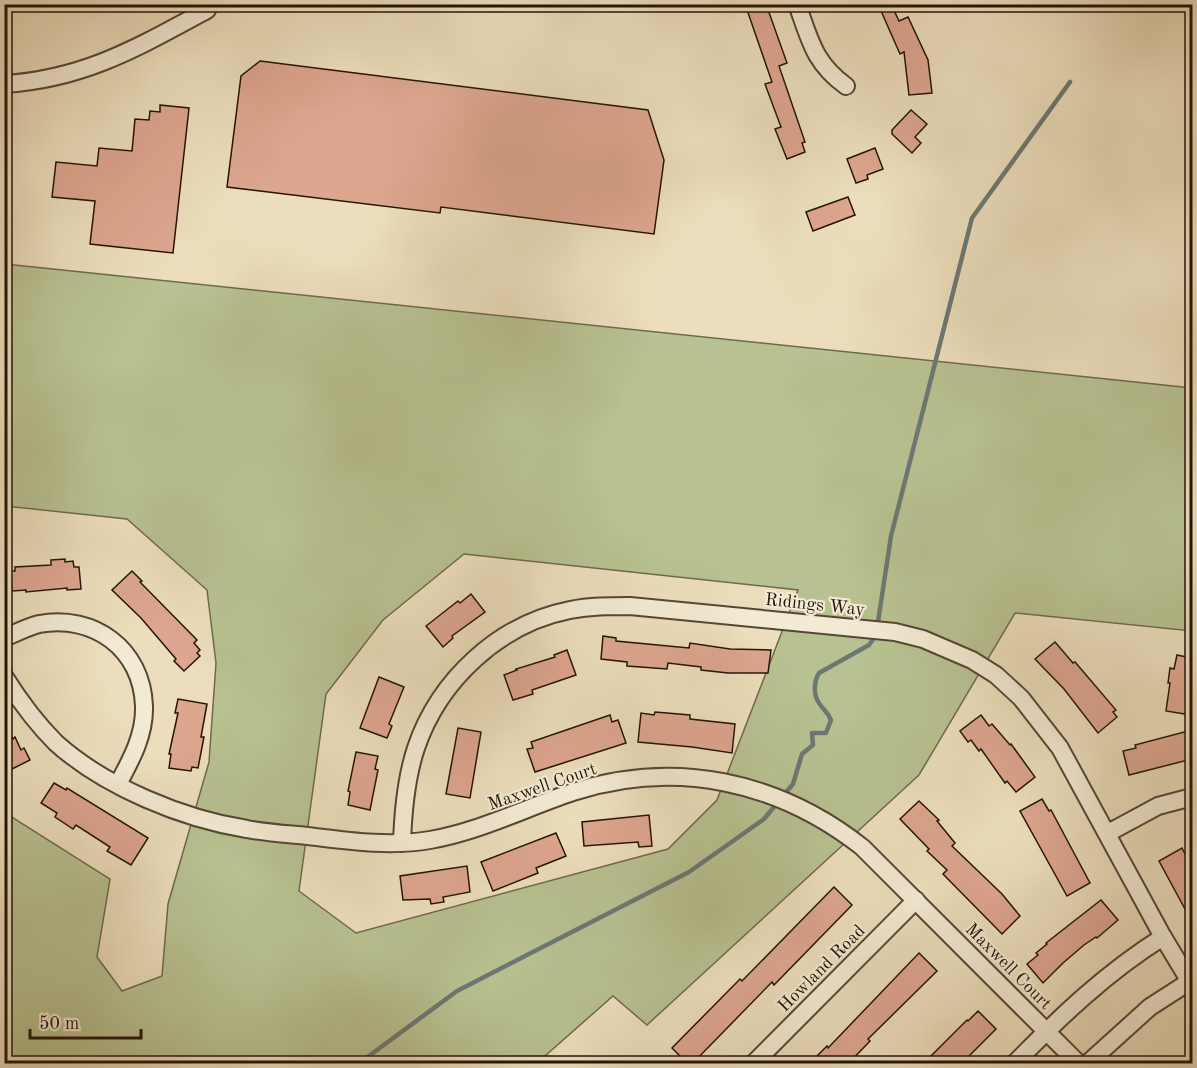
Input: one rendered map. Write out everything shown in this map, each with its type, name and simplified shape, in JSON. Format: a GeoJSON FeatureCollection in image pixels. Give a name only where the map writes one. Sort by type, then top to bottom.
{"type":"FeatureCollection","features":[{"type":"Feature","properties":{"kind":"street"},"geometry":{"type":"LineString","coordinates":[[797,4],[820,62],[831,75],[846,86]]}},
{"type":"Feature","properties":{"kind":"street"},"geometry":{"type":"LineString","coordinates":[[4,84],[33,82],[91,68],[207,10]]}},
{"type":"Feature","properties":{"kind":"street","name":"Ridings Way"},"geometry":{"type":"LineString","coordinates":[[402,843],[403,812],[415,749],[428,717],[444,691],[487,648],[514,631],[540,619],[569,610],[599,606],[630,606],[896,632],[923,639],[972,660],[996,675],[1021,698],[1060,748],[1163,937],[1192,982]]}},
{"type":"Feature","properties":{"kind":"street"},"geometry":{"type":"LineString","coordinates":[[4,638],[36,625],[77,623],[110,638],[125,654],[137,674],[144,706],[136,748],[118,784]]}},
{"type":"Feature","properties":{"kind":"street","name":"Maxwell Court"},"geometry":{"type":"LineString","coordinates":[[4,676],[32,716],[55,741],[76,759],[118,784],[164,806],[205,820],[246,829],[368,843],[402,843],[460,834],[574,792],[645,777],[711,780],[742,786],[774,797],[837,827],[862,847],[1079,1064]]}},
{"type":"Feature","properties":{"kind":"street"},"geometry":{"type":"LineString","coordinates":[[1108,833],[1158,806],[1192,797]]}},
{"type":"Feature","properties":{"kind":"street","name":"Howland Road"},"geometry":{"type":"LineString","coordinates":[[753,1064],[916,900]]}},
{"type":"Feature","properties":{"kind":"street"},"geometry":{"type":"LineString","coordinates":[[1014,1064],[1100,981],[1163,937]]}},
{"type":"Feature","properties":{"kind":"street"},"geometry":{"type":"LineString","coordinates":[[1087,1064],[1150,1007],[1192,982]]}},
{"type":"Feature","properties":{"kind":"green space"},"geometry":{"type":"Polygon","coordinates":[[[5,264],[1192,388],[1192,631],[1015,613],[919,775],[647,1025],[613,996],[537,1063],[5,1063],[4,812],[110,879],[97,957],[122,991],[162,976],[168,904],[209,762],[216,663],[207,590],[127,519],[5,506],[5,264]],[[464,554],[383,620],[326,694],[299,891],[356,933],[668,849],[717,800],[798,590],[464,554]]]}},
{"type":"Feature","properties":{"kind":"building"},"geometry":{"type":"Polygon","coordinates":[[[745,4],[766,4],[787,63],[779,66],[805,142],[802,143],[805,152],[787,159],[775,129],[781,127],[765,84],[772,82],[745,4]]]}},
{"type":"Feature","properties":{"kind":"building"},"geometry":{"type":"Polygon","coordinates":[[[878,4],[891,4],[899,21],[908,17],[928,60],[932,93],[909,95],[904,52],[900,54],[878,4]]]}},
{"type":"Feature","properties":{"kind":"building"},"geometry":{"type":"Polygon","coordinates":[[[260,61],[648,110],[664,160],[654,234],[441,207],[440,213],[227,187],[241,76],[260,61]]]}},
{"type":"Feature","properties":{"kind":"building"},"geometry":{"type":"Polygon","coordinates":[[[160,105],[189,108],[173,253],[90,244],[95,201],[52,197],[56,162],[97,166],[99,148],[132,151],[135,119],[149,120],[150,111],[160,112],[160,105]]]}},
{"type":"Feature","properties":{"kind":"building"},"geometry":{"type":"Polygon","coordinates":[[[911,110],[927,124],[915,137],[921,143],[912,153],[892,134],[892,130],[911,110]]]}},
{"type":"Feature","properties":{"kind":"building"},"geometry":{"type":"Polygon","coordinates":[[[875,148],[883,169],[867,175],[868,179],[856,183],[847,159],[875,148]]]}},
{"type":"Feature","properties":{"kind":"building"},"geometry":{"type":"Polygon","coordinates":[[[848,197],[855,215],[813,231],[806,212],[848,197]]]}},
{"type":"Feature","properties":{"kind":"building"},"geometry":{"type":"Polygon","coordinates":[[[65,559],[65,562],[73,561],[74,567],[79,567],[81,589],[12,591],[10,571],[15,571],[15,567],[51,565],[51,560],[65,559]]]}},
{"type":"Feature","properties":{"kind":"building"},"geometry":{"type":"Polygon","coordinates":[[[132,571],[197,640],[194,643],[200,650],[197,653],[200,656],[184,671],[141,618],[112,590],[132,571]]]}},
{"type":"Feature","properties":{"kind":"building"},"geometry":{"type":"Polygon","coordinates":[[[471,594],[485,612],[452,636],[453,638],[443,647],[426,626],[458,601],[460,603],[471,594]]]}},
{"type":"Feature","properties":{"kind":"building"},"geometry":{"type":"Polygon","coordinates":[[[603,636],[616,638],[616,641],[689,648],[690,643],[730,649],[771,650],[768,673],[728,673],[668,663],[667,669],[627,666],[627,662],[601,659],[603,636]]]}},
{"type":"Feature","properties":{"kind":"building"},"geometry":{"type":"Polygon","coordinates":[[[1055,642],[1116,710],[1113,712],[1117,717],[1098,733],[1064,689],[1035,659],[1055,642]]]}},
{"type":"Feature","properties":{"kind":"building"},"geometry":{"type":"Polygon","coordinates":[[[567,650],[576,675],[532,690],[533,694],[513,700],[504,675],[555,657],[554,655],[567,650]]]}},
{"type":"Feature","properties":{"kind":"building"},"geometry":{"type":"Polygon","coordinates":[[[1177,655],[1192,658],[1191,715],[1166,711],[1170,668],[1174,669],[1177,655]]]}},
{"type":"Feature","properties":{"kind":"building"},"geometry":{"type":"Polygon","coordinates":[[[379,677],[404,687],[389,724],[392,726],[387,738],[360,728],[379,677]]]}},
{"type":"Feature","properties":{"kind":"building"},"geometry":{"type":"Polygon","coordinates":[[[178,699],[207,704],[198,768],[192,767],[191,771],[169,768],[171,754],[169,754],[178,713],[175,713],[178,699]]]}},
{"type":"Feature","properties":{"kind":"building"},"geometry":{"type":"Polygon","coordinates":[[[655,712],[690,715],[690,719],[735,724],[732,753],[638,742],[641,713],[654,715],[655,712]]]}},
{"type":"Feature","properties":{"kind":"building"},"geometry":{"type":"Polygon","coordinates":[[[610,715],[612,722],[618,720],[626,743],[535,772],[527,749],[533,748],[531,742],[610,715]]]}},
{"type":"Feature","properties":{"kind":"building"},"geometry":{"type":"Polygon","coordinates":[[[981,715],[989,726],[992,724],[1011,744],[1035,777],[1016,792],[1007,781],[1005,783],[981,749],[979,751],[971,740],[968,742],[960,731],[981,715]]]}},
{"type":"Feature","properties":{"kind":"building"},"geometry":{"type":"Polygon","coordinates":[[[4,721],[13,739],[15,737],[21,750],[24,748],[30,760],[4,773],[4,721]]]}},
{"type":"Feature","properties":{"kind":"building"},"geometry":{"type":"Polygon","coordinates":[[[458,728],[481,732],[470,798],[446,794],[458,728]]]}},
{"type":"Feature","properties":{"kind":"building"},"geometry":{"type":"Polygon","coordinates":[[[1188,731],[1187,736],[1192,735],[1192,759],[1129,775],[1123,751],[1136,748],[1135,745],[1188,731]]]}},
{"type":"Feature","properties":{"kind":"building"},"geometry":{"type":"Polygon","coordinates":[[[356,752],[378,756],[375,769],[378,770],[370,810],[348,805],[350,792],[348,791],[356,752]]]}},
{"type":"Feature","properties":{"kind":"building"},"geometry":{"type":"Polygon","coordinates":[[[54,783],[66,790],[67,788],[148,838],[131,865],[107,851],[110,847],[76,825],[73,829],[55,817],[57,813],[41,803],[54,783]]]}},
{"type":"Feature","properties":{"kind":"building"},"geometry":{"type":"Polygon","coordinates":[[[1042,799],[1049,811],[1051,810],[1090,883],[1067,896],[1020,811],[1042,799]]]}},
{"type":"Feature","properties":{"kind":"building"},"geometry":{"type":"Polygon","coordinates":[[[919,801],[939,820],[937,821],[955,843],[952,846],[1002,894],[1020,916],[1002,934],[943,874],[947,870],[927,851],[929,849],[900,819],[919,801]]]}},
{"type":"Feature","properties":{"kind":"building"},"geometry":{"type":"Polygon","coordinates":[[[649,815],[652,846],[639,847],[638,842],[584,846],[582,822],[649,815]]]}},
{"type":"Feature","properties":{"kind":"building"},"geometry":{"type":"Polygon","coordinates":[[[556,833],[566,856],[536,868],[538,873],[493,891],[481,862],[556,833]]]}},
{"type":"Feature","properties":{"kind":"building"},"geometry":{"type":"Polygon","coordinates":[[[1182,848],[1188,860],[1192,857],[1192,922],[1159,861],[1182,848]]]}},
{"type":"Feature","properties":{"kind":"building"},"geometry":{"type":"Polygon","coordinates":[[[467,866],[470,892],[443,897],[444,902],[431,904],[430,899],[403,900],[400,876],[467,866]]]}},
{"type":"Feature","properties":{"kind":"building"},"geometry":{"type":"Polygon","coordinates":[[[834,887],[852,905],[774,985],[772,982],[692,1064],[688,1064],[672,1048],[740,979],[742,981],[834,887]]]}},
{"type":"Feature","properties":{"kind":"building"},"geometry":{"type":"Polygon","coordinates":[[[1101,900],[1118,920],[1097,938],[1084,945],[1043,983],[1027,964],[1038,955],[1036,953],[1046,943],[1101,900]]]}},
{"type":"Feature","properties":{"kind":"building"},"geometry":{"type":"Polygon","coordinates":[[[919,953],[937,971],[868,1039],[870,1041],[848,1064],[812,1064],[817,1056],[827,1046],[828,1048],[919,953]]]}},
{"type":"Feature","properties":{"kind":"building"},"geometry":{"type":"Polygon","coordinates":[[[978,1011],[996,1029],[961,1064],[923,1064],[967,1020],[978,1011]]]}},
{"type":"Feature","properties":{"kind":"waterway"},"geometry":{"type":"LineString","coordinates":[[358,1064],[457,991],[689,872],[764,819],[793,784],[802,754],[813,745],[812,733],[826,733],[831,720],[816,696],[817,676],[869,645],[876,635],[891,536],[972,218],[1070,82]]}}]}
